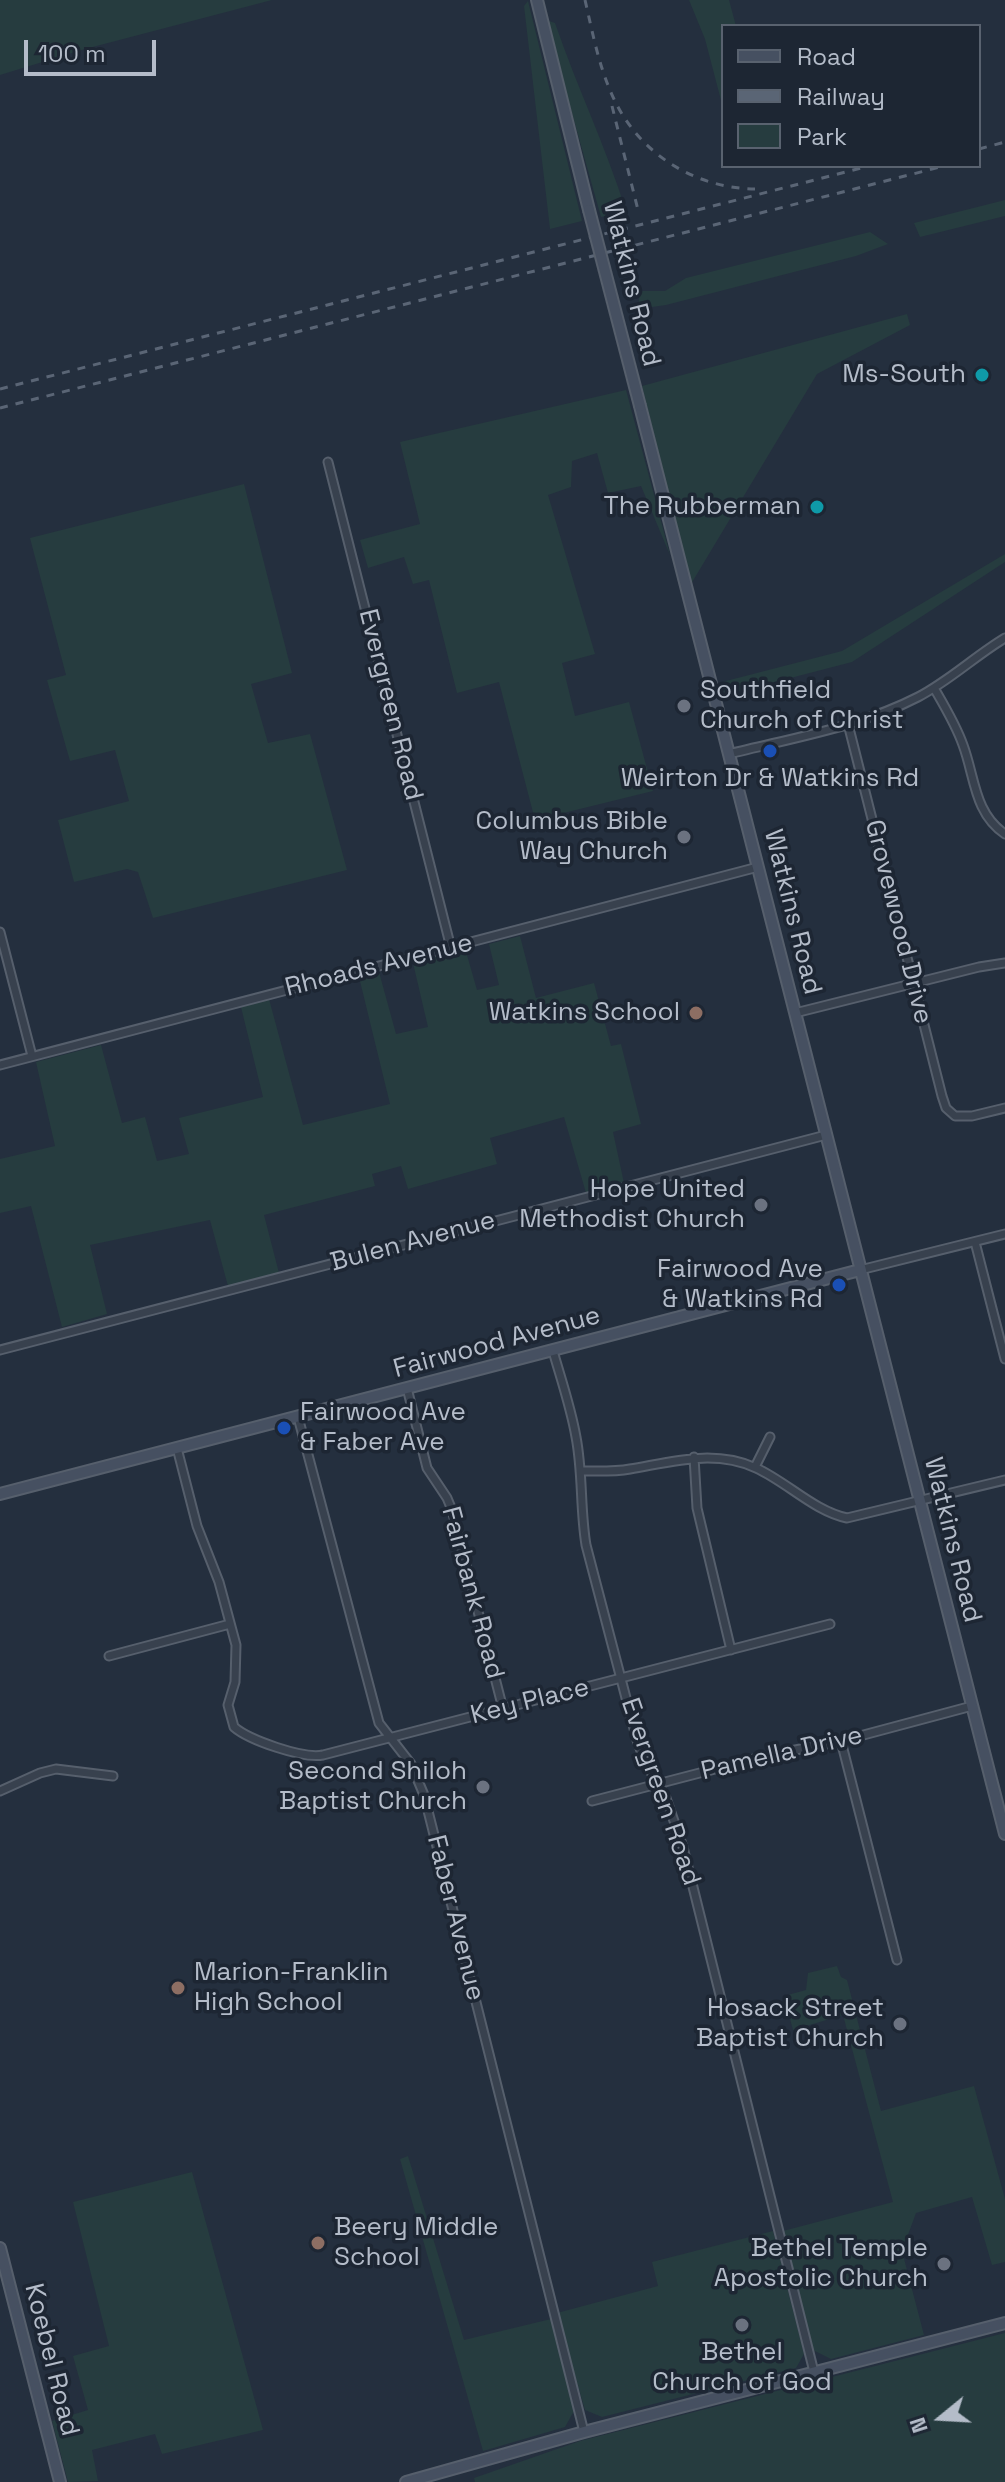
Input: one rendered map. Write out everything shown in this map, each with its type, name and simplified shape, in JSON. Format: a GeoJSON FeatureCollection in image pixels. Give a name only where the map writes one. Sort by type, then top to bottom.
{"type":"FeatureCollection","features":[{"type":"Feature","properties":{"kind":"street","name":"Watkins Road"},"geometry":{"type":"LineString","coordinates":[[537,0],[1005,1834]]}},
{"type":"Feature","properties":{"kind":"street","name":"Evergreen Road"},"geometry":{"type":"LineString","coordinates":[[328,462],[451,948]]}},
{"type":"Feature","properties":{"kind":"street"},"geometry":{"type":"LineString","coordinates":[[729,754],[848,724],[892,709],[934,688],[1005,638]]}},
{"type":"Feature","properties":{"kind":"street"},"geometry":{"type":"LineString","coordinates":[[934,688],[964,747],[983,811],[992,824],[1005,834]]}},
{"type":"Feature","properties":{"kind":"street","name":"Grovewood Drive"},"geometry":{"type":"LineString","coordinates":[[848,724],[946,1108],[955,1116],[972,1116],[1005,1108]]}},
{"type":"Feature","properties":{"kind":"street","name":"Rhoads Avenue"},"geometry":{"type":"LineString","coordinates":[[0,1065],[758,867]]}},
{"type":"Feature","properties":{"kind":"street"},"geometry":{"type":"LineString","coordinates":[[0,932],[32,1056]]}},
{"type":"Feature","properties":{"kind":"street"},"geometry":{"type":"LineString","coordinates":[[795,1013],[1005,963]]}},
{"type":"Feature","properties":{"kind":"street","name":"Bulen Avenue"},"geometry":{"type":"LineString","coordinates":[[0,1350],[826,1135]]}},
{"type":"Feature","properties":{"kind":"street","name":"Fairwood Avenue"},"geometry":{"type":"LineString","coordinates":[[0,1494],[1005,1234]]}},
{"type":"Feature","properties":{"kind":"street"},"geometry":{"type":"LineString","coordinates":[[975,1242],[1005,1359]]}},
{"type":"Feature","properties":{"kind":"street","name":"Evergreen Road"},"geometry":{"type":"LineString","coordinates":[[553,1351],[576,1436],[586,1545],[637,1740],[674,1819],[683,1847],[814,2372]]}},
{"type":"Feature","properties":{"kind":"street","name":"Fairbank Road"},"geometry":{"type":"LineString","coordinates":[[407,1388],[427,1468],[452,1510],[503,1709]]}},
{"type":"Feature","properties":{"kind":"street","name":"Faber Avenue"},"geometry":{"type":"LineString","coordinates":[[298,1417],[379,1723],[411,1764],[424,1795],[584,2432]]}},
{"type":"Feature","properties":{"kind":"street"},"geometry":{"type":"LineString","coordinates":[[755,1467],[770,1437]]}},
{"type":"Feature","properties":{"kind":"street"},"geometry":{"type":"LineString","coordinates":[[109,1656],[230,1624],[219,1582],[197,1526],[177,1448]]}},
{"type":"Feature","properties":{"kind":"street"},"geometry":{"type":"LineString","coordinates":[[580,1471],[626,1470],[694,1457],[722,1459],[755,1467],[828,1512],[847,1518],[1005,1480]]}},
{"type":"Feature","properties":{"kind":"street"},"geometry":{"type":"LineString","coordinates":[[694,1457],[697,1508],[731,1650]]}},
{"type":"Feature","properties":{"kind":"street","name":"Key Place"},"geometry":{"type":"LineString","coordinates":[[230,1624],[237,1665],[228,1705],[234,1727],[249,1736],[314,1757],[830,1624]]}},
{"type":"Feature","properties":{"kind":"street","name":"Pamella Drive"},"geometry":{"type":"LineString","coordinates":[[592,1801],[972,1706]]}},
{"type":"Feature","properties":{"kind":"street"},"geometry":{"type":"LineString","coordinates":[[841,1741],[897,1960]]}},
{"type":"Feature","properties":{"kind":"street"},"geometry":{"type":"LineString","coordinates":[[0,1791],[56,1769],[113,1776]]}},
{"type":"Feature","properties":{"kind":"street","name":"Koebel Road"},"geometry":{"type":"LineString","coordinates":[[0,2248],[60,2482]]}},
{"type":"Feature","properties":{"kind":"street"},"geometry":{"type":"LineString","coordinates":[[406,2482],[584,2432],[1005,2323]]}},
{"type":"Feature","properties":{"kind":"green space"},"geometry":{"type":"Polygon","coordinates":[[[0,0],[272,0],[85,49],[0,75],[0,0]]]}},
{"type":"Feature","properties":{"kind":"green space"},"geometry":{"type":"Polygon","coordinates":[[[689,0],[729,0],[735,24],[721,24],[721,100],[705,39],[689,0]]]}},
{"type":"Feature","properties":{"kind":"green space"},"geometry":{"type":"Polygon","coordinates":[[[528,1],[582,221],[550,229],[524,6],[528,1]]]}},
{"type":"Feature","properties":{"kind":"green space"},"geometry":{"type":"Polygon","coordinates":[[[546,20],[555,23],[626,211],[601,217],[546,20]]]}},
{"type":"Feature","properties":{"kind":"green space"},"geometry":{"type":"Polygon","coordinates":[[[1005,200],[1005,216],[920,237],[914,223],[1005,200]]]}},
{"type":"Feature","properties":{"kind":"green space"},"geometry":{"type":"Polygon","coordinates":[[[870,232],[888,244],[856,256],[666,305],[638,309],[640,291],[665,291],[686,278],[870,232]]]}},
{"type":"Feature","properties":{"kind":"green space"},"geometry":{"type":"Polygon","coordinates":[[[907,314],[910,325],[817,374],[691,584],[642,386],[907,314]]]}},
{"type":"Feature","properties":{"kind":"green space"},"geometry":{"type":"Polygon","coordinates":[[[626,390],[670,555],[641,486],[608,493],[597,453],[572,461],[571,487],[548,495],[595,654],[562,663],[575,716],[629,702],[653,791],[535,820],[499,682],[457,693],[429,580],[413,584],[404,557],[368,568],[360,540],[420,524],[400,442],[626,390]]]}},
{"type":"Feature","properties":{"kind":"green space"},"geometry":{"type":"Polygon","coordinates":[[[244,484],[292,673],[251,684],[268,743],[310,734],[347,870],[153,918],[138,872],[127,869],[74,882],[58,820],[129,801],[115,750],[70,761],[47,680],[66,675],[30,538],[244,484]]]}},
{"type":"Feature","properties":{"kind":"green space"},"geometry":{"type":"Polygon","coordinates":[[[1005,554],[1005,562],[852,662],[725,695],[722,682],[842,651],[1005,554]]]}},
{"type":"Feature","properties":{"kind":"green space"},"geometry":{"type":"Polygon","coordinates":[[[520,936],[536,998],[594,983],[611,1046],[621,1044],[641,1124],[613,1132],[624,1183],[586,1193],[564,1117],[490,1138],[497,1164],[408,1189],[401,1166],[372,1174],[375,1186],[264,1215],[279,1273],[228,1286],[210,1220],[90,1245],[107,1314],[62,1327],[31,1206],[0,1213],[0,1159],[55,1146],[36,1062],[101,1045],[122,1123],[145,1117],[157,1161],[189,1154],[179,1118],[263,1097],[241,1007],[269,999],[303,1125],[390,1104],[359,977],[379,972],[396,1034],[428,1027],[413,963],[465,948],[477,990],[499,985],[489,944],[520,936]]]}},
{"type":"Feature","properties":{"kind":"green space"},"geometry":{"type":"Polygon","coordinates":[[[837,1966],[841,1977],[847,1980],[881,2111],[974,2086],[1005,2199],[1005,2262],[992,2265],[972,2197],[916,2213],[902,2251],[924,2335],[831,2359],[813,2350],[783,2231],[893,2202],[843,2015],[793,2030],[784,1996],[806,1990],[808,1973],[837,1966]]]}},
{"type":"Feature","properties":{"kind":"green space"},"geometry":{"type":"Polygon","coordinates":[[[408,2156],[464,2340],[551,2319],[574,2411],[565,2427],[483,2451],[400,2159],[408,2156]]]}},
{"type":"Feature","properties":{"kind":"green space"},"geometry":{"type":"Polygon","coordinates":[[[192,2172],[263,2430],[162,2454],[155,2434],[92,2450],[98,2481],[68,2482],[52,2421],[88,2410],[73,2356],[109,2346],[73,2202],[192,2172]]]}},
{"type":"Feature","properties":{"kind":"green space"},"geometry":{"type":"Polygon","coordinates":[[[773,2231],[804,2354],[796,2368],[602,2417],[585,2410],[557,2313],[658,2286],[652,2262],[773,2231]]]}},
{"type":"Feature","properties":{"kind":"green space"},"geometry":{"type":"Polygon","coordinates":[[[1005,2333],[1005,2482],[475,2482],[474,2478],[580,2441],[1005,2333]]]}},
{"type":"Feature","properties":{"kind":"railway"},"geometry":{"type":"LineString","coordinates":[[585,0],[610,90],[634,131],[668,162],[687,173],[709,182],[755,189]]}},
{"type":"Feature","properties":{"kind":"railway"},"geometry":{"type":"LineString","coordinates":[[612,106],[638,210]]}},
{"type":"Feature","properties":{"kind":"railway"},"geometry":{"type":"LineString","coordinates":[[981,148],[1005,142]]}},
{"type":"Feature","properties":{"kind":"railway"},"geometry":{"type":"LineString","coordinates":[[0,389],[861,168]]}},
{"type":"Feature","properties":{"kind":"railway"},"geometry":{"type":"LineString","coordinates":[[0,408],[936,168]]}},
{"type":"Feature","properties":{"kind":"place","name":"Ms-South"},"geometry":{"type":"Point","coordinates":[982,375]}},
{"type":"Feature","properties":{"kind":"place","name":"The Rubberman"},"geometry":{"type":"Point","coordinates":[817,507]}},
{"type":"Feature","properties":{"kind":"place","name":"Southfield Church of Christ"},"geometry":{"type":"Point","coordinates":[684,706]}},
{"type":"Feature","properties":{"kind":"place","name":"Weirton Dr & Watkins Rd"},"geometry":{"type":"Point","coordinates":[770,751]}},
{"type":"Feature","properties":{"kind":"place","name":"Columbus Bible Way Church"},"geometry":{"type":"Point","coordinates":[684,837]}},
{"type":"Feature","properties":{"kind":"place","name":"Watkins School"},"geometry":{"type":"Point","coordinates":[696,1013]}},
{"type":"Feature","properties":{"kind":"place","name":"Hope United Methodist Church"},"geometry":{"type":"Point","coordinates":[761,1205]}},
{"type":"Feature","properties":{"kind":"place","name":"Fairwood Ave & Watkins Rd"},"geometry":{"type":"Point","coordinates":[839,1285]}},
{"type":"Feature","properties":{"kind":"place","name":"Fairwood Ave & Faber Ave"},"geometry":{"type":"Point","coordinates":[284,1428]}},
{"type":"Feature","properties":{"kind":"place","name":"Second Shiloh Baptist Church"},"geometry":{"type":"Point","coordinates":[483,1787]}},
{"type":"Feature","properties":{"kind":"place","name":"Marion-Franklin High School"},"geometry":{"type":"Point","coordinates":[178,1988]}},
{"type":"Feature","properties":{"kind":"place","name":"Hosack Street Baptist Church"},"geometry":{"type":"Point","coordinates":[900,2024]}},
{"type":"Feature","properties":{"kind":"place","name":"Beery Middle School"},"geometry":{"type":"Point","coordinates":[318,2243]}},
{"type":"Feature","properties":{"kind":"place","name":"Bethel Temple Apostolic Church"},"geometry":{"type":"Point","coordinates":[944,2264]}},
{"type":"Feature","properties":{"kind":"place","name":"Bethel Church of God"},"geometry":{"type":"Point","coordinates":[742,2325]}}]}
